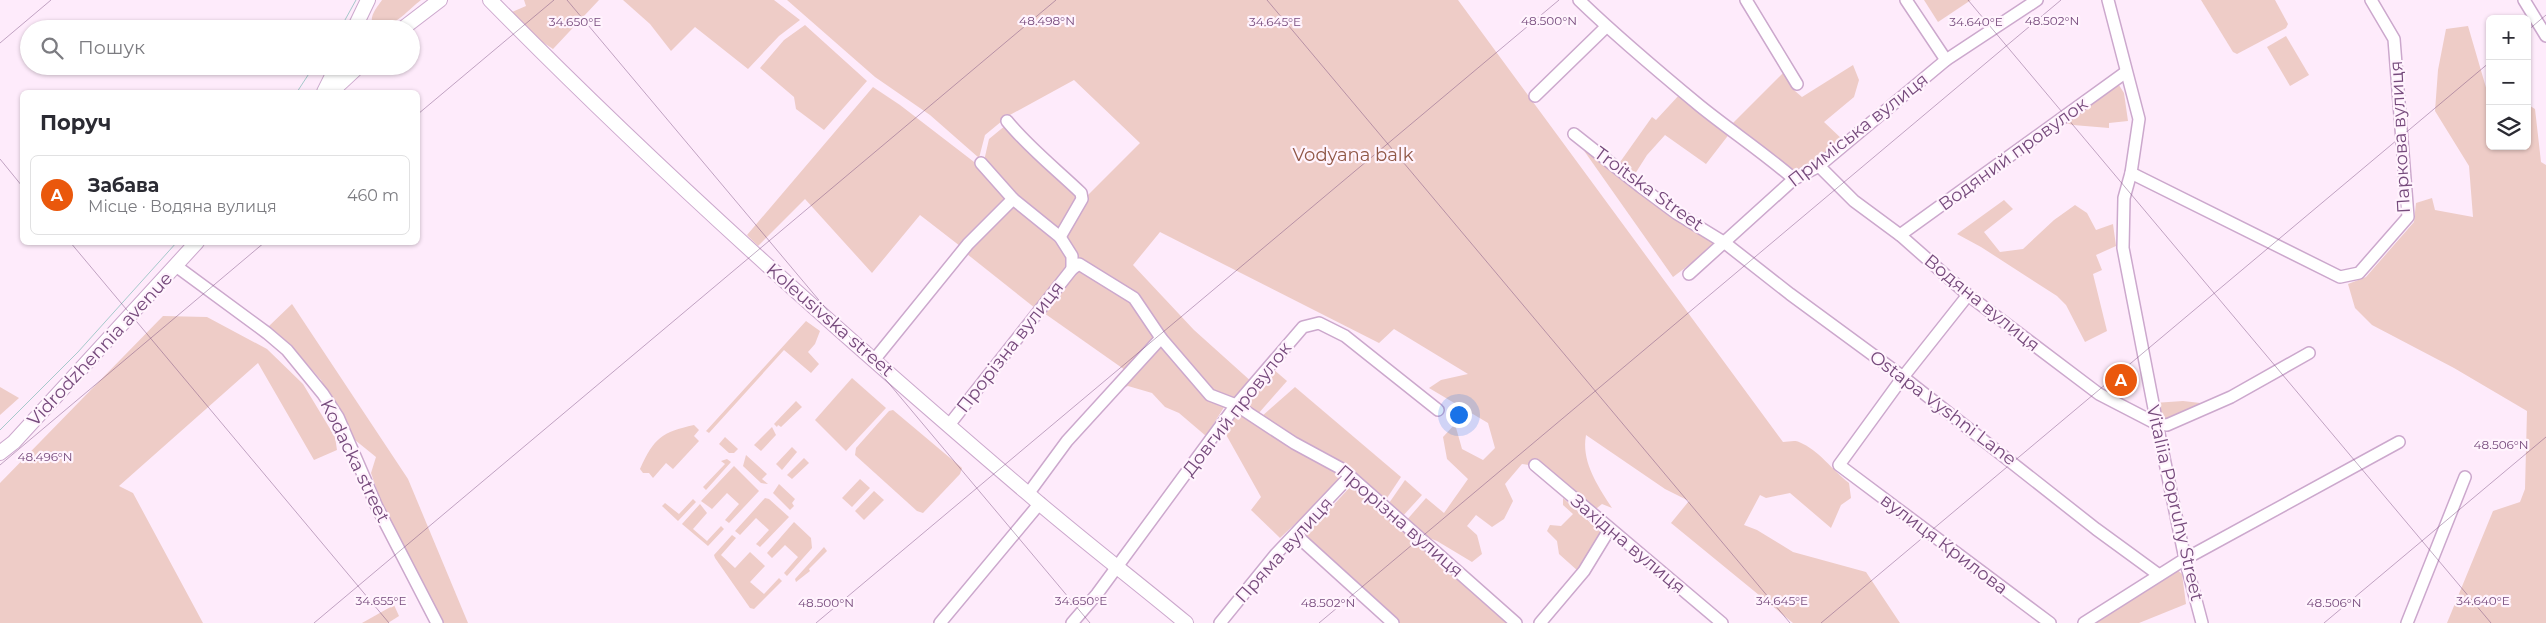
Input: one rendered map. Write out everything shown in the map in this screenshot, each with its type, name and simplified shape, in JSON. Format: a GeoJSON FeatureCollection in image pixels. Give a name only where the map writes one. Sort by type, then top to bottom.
{"type":"FeatureCollection","features":[{"type":"Feature","properties":{"kind":"street"},"geometry":{"type":"LineString","coordinates":[[358,20],[368,0]]}},
{"type":"Feature","properties":{"kind":"street"},"geometry":{"type":"LineString","coordinates":[[414,20],[440,0]]}},
{"type":"Feature","properties":{"kind":"street","name":"Koleusivska street"},"geometry":{"type":"LineString","coordinates":[[490,0],[585,97],[732,234],[1028,494],[1186,623]]}},
{"type":"Feature","properties":{"kind":"street"},"geometry":{"type":"LineString","coordinates":[[1579,0],[1606,27],[1701,106],[1762,151],[1794,179]]}},
{"type":"Feature","properties":{"kind":"street"},"geometry":{"type":"LineString","coordinates":[[1746,0],[1796,84]]}},
{"type":"Feature","properties":{"kind":"street"},"geometry":{"type":"LineString","coordinates":[[1906,0],[1946,60]]}},
{"type":"Feature","properties":{"kind":"street","name":"Приміська вулиця"},"geometry":{"type":"LineString","coordinates":[[1689,274],[1794,179],[1819,166],[1946,60],[2037,0]]}},
{"type":"Feature","properties":{"kind":"street","name":"Vitaliia Popruhy Street"},"geometry":{"type":"LineString","coordinates":[[2108,0],[2139,119],[2131,173],[2124,198],[2123,248],[2156,424],[2185,559],[2202,623]]}},
{"type":"Feature","properties":{"kind":"street","name":"Паркова вулиця"},"geometry":{"type":"LineString","coordinates":[[2131,173],[2340,277],[2359,273],[2408,217],[2394,39],[2370,0]]}},
{"type":"Feature","properties":{"kind":"street"},"geometry":{"type":"LineString","coordinates":[[2524,0],[2546,36]]}},
{"type":"Feature","properties":{"kind":"street"},"geometry":{"type":"LineString","coordinates":[[1535,96],[1606,27]]}},
{"type":"Feature","properties":{"kind":"street","name":"Водяний провулок"},"geometry":{"type":"LineString","coordinates":[[1900,235],[2126,72]]}},
{"type":"Feature","properties":{"kind":"street"},"geometry":{"type":"LineString","coordinates":[[325,90],[332,75]]}},
{"type":"Feature","properties":{"kind":"street"},"geometry":{"type":"LineString","coordinates":[[333,90],[349,75]]}},
{"type":"Feature","properties":{"kind":"street"},"geometry":{"type":"LineString","coordinates":[[1007,121],[1021,138],[1081,193],[1082,199],[1060,237]]}},
{"type":"Feature","properties":{"kind":"street","name":"Troitska Street"},"geometry":{"type":"LineString","coordinates":[[1574,134],[1676,213],[1725,243]]}},
{"type":"Feature","properties":{"kind":"street","name":"Прорізна вулиця"},"geometry":{"type":"LineString","coordinates":[[981,163],[1013,199],[1050,232],[1060,237],[1072,256],[1072,269]]}},
{"type":"Feature","properties":{"kind":"street","name":"Водяна вулиця"},"geometry":{"type":"LineString","coordinates":[[1819,166],[1854,202],[1900,235],[1968,295],[2099,394],[2156,424]]}},
{"type":"Feature","properties":{"kind":"street"},"geometry":{"type":"LineString","coordinates":[[874,360],[968,244],[1013,199]]}},
{"type":"Feature","properties":{"kind":"street","name":"Ostapa Vyshni Lane"},"geometry":{"type":"LineString","coordinates":[[1725,243],[1790,294],[1903,377],[2096,529],[2159,575]]}},
{"type":"Feature","properties":{"kind":"street","name":"Vidrodzhennia avenue"},"geometry":{"type":"LineString","coordinates":[[0,454],[27,428],[194,245]]}},
{"type":"Feature","properties":{"kind":"street","name":"Прорізна вулиця"},"geometry":{"type":"LineString","coordinates":[[949,425],[1072,269],[1079,264],[1134,298],[1161,338],[1210,395],[1236,406],[1294,443],[1342,469],[1516,623]]}},
{"type":"Feature","properties":{"kind":"street","name":"Kodacka street"},"geometry":{"type":"LineString","coordinates":[[176,266],[287,350],[323,394],[338,418],[377,507],[437,623]]}},
{"type":"Feature","properties":{"kind":"street"},"geometry":{"type":"LineString","coordinates":[[1903,377],[1968,295]]}},
{"type":"Feature","properties":{"kind":"street","name":"Довгий провулок"},"geometry":{"type":"LineString","coordinates":[[1072,623],[1118,566],[1236,406],[1303,327],[1319,323],[1345,336],[1438,410]]}},
{"type":"Feature","properties":{"kind":"street"},"geometry":{"type":"LineString","coordinates":[[1028,494],[1068,441],[1161,338]]}},
{"type":"Feature","properties":{"kind":"street"},"geometry":{"type":"LineString","coordinates":[[2156,424],[2167,425],[2231,397],[2308,353]]}},
{"type":"Feature","properties":{"kind":"street","name":"вулиця Крилова"},"geometry":{"type":"LineString","coordinates":[[1903,377],[1838,465],[2050,623]]}},
{"type":"Feature","properties":{"kind":"street"},"geometry":{"type":"LineString","coordinates":[[2084,623],[2185,559],[2399,442]]}},
{"type":"Feature","properties":{"kind":"street","name":"Західна вулиця"},"geometry":{"type":"LineString","coordinates":[[1535,466],[1722,623]]}},
{"type":"Feature","properties":{"kind":"street","name":"Пряма вулиця"},"geometry":{"type":"LineString","coordinates":[[1220,623],[1276,554],[1349,477]]}},
{"type":"Feature","properties":{"kind":"street"},"geometry":{"type":"LineString","coordinates":[[2407,623],[2465,477]]}},
{"type":"Feature","properties":{"kind":"street"},"geometry":{"type":"LineString","coordinates":[[940,623],[1040,503]]}},
{"type":"Feature","properties":{"kind":"street"},"geometry":{"type":"LineString","coordinates":[[1540,623],[1584,571],[1609,530]]}},
{"type":"Feature","properties":{"kind":"street"},"geometry":{"type":"LineString","coordinates":[[1296,535],[1389,622]]}},
{"type":"Feature","properties":{"kind":"green space"},"geometry":{"type":"Polygon","coordinates":[[[382,0],[421,0],[397,20],[372,20],[375,10],[382,0]]]}},
{"type":"Feature","properties":{"kind":"green space"},"geometry":{"type":"Polygon","coordinates":[[[524,0],[599,0],[553,49],[524,30],[512,12],[526,6],[524,0]]]}},
{"type":"Feature","properties":{"kind":"green space"},"geometry":{"type":"Polygon","coordinates":[[[623,0],[774,0],[800,20],[779,36],[748,69],[695,27],[671,51],[650,24],[623,0]]]}},
{"type":"Feature","properties":{"kind":"green space","name":"Vodyana balk"},"geometry":{"type":"Polygon","coordinates":[[[787,0],[1458,0],[1783,442],[1797,441],[1813,450],[1849,483],[1851,498],[1841,505],[1831,528],[1790,493],[1766,498],[1760,495],[1744,525],[1757,530],[1793,552],[1866,572],[1900,623],[1793,623],[1671,523],[1689,501],[1665,489],[1586,435],[1585,445],[1588,464],[1596,482],[1612,508],[1602,504],[1591,513],[1535,466],[1522,464],[1505,484],[1513,501],[1504,519],[1492,527],[1476,515],[1467,526],[1477,535],[1482,554],[1472,562],[1437,541],[1421,535],[1405,522],[1426,498],[1444,513],[1468,479],[1447,459],[1443,437],[1455,424],[1462,449],[1483,460],[1495,448],[1488,423],[1429,388],[1441,380],[1468,374],[1394,329],[1379,343],[1160,232],[1133,265],[1194,330],[1253,383],[1235,402],[1211,393],[1168,341],[1137,294],[1077,260],[1064,237],[1088,195],[1140,143],[1074,80],[1008,116],[985,135],[979,158],[930,115],[875,77],[787,0]]]}},
{"type":"Feature","properties":{"kind":"green space"},"geometry":{"type":"Polygon","coordinates":[[[1924,0],[1971,0],[1938,22],[1924,0]]]}},
{"type":"Feature","properties":{"kind":"green space"},"geometry":{"type":"Polygon","coordinates":[[[2201,0],[2275,0],[2288,24],[2286,28],[2237,54],[2233,52],[2201,0]]]}},
{"type":"Feature","properties":{"kind":"green space"},"geometry":{"type":"Polygon","coordinates":[[[805,25],[867,81],[824,130],[796,109],[794,97],[760,68],[784,40],[805,25]]]}},
{"type":"Feature","properties":{"kind":"green space"},"geometry":{"type":"Polygon","coordinates":[[[2468,26],[2486,88],[2486,150],[2531,150],[2531,106],[2535,109],[2541,162],[2546,165],[2546,623],[2447,623],[2493,511],[2520,502],[2525,489],[2527,411],[2454,368],[2372,325],[2355,308],[2348,284],[2366,277],[2414,222],[2416,203],[2432,198],[2435,210],[2473,217],[2469,166],[2435,111],[2438,70],[2446,29],[2468,26]]]}},
{"type":"Feature","properties":{"kind":"green space"},"geometry":{"type":"Polygon","coordinates":[[[2286,36],[2309,75],[2290,86],[2267,47],[2286,36]]]}},
{"type":"Feature","properties":{"kind":"green space"},"geometry":{"type":"Polygon","coordinates":[[[1853,65],[1859,80],[1854,97],[1824,122],[1843,140],[1817,163],[1793,176],[1731,125],[1784,72],[1795,91],[1802,97],[1853,65]]]}},
{"type":"Feature","properties":{"kind":"green space"},"geometry":{"type":"Polygon","coordinates":[[[2117,82],[2124,93],[2128,121],[2109,123],[2109,128],[2073,125],[2062,122],[2117,82]]]}},
{"type":"Feature","properties":{"kind":"green space"},"geometry":{"type":"Polygon","coordinates":[[[873,87],[900,105],[978,165],[1007,200],[960,246],[920,215],[872,273],[805,199],[758,246],[747,235],[873,87]]]}},
{"type":"Feature","properties":{"kind":"green space"},"geometry":{"type":"Polygon","coordinates":[[[1681,93],[1730,133],[1706,164],[1665,135],[1647,155],[1633,177],[1618,165],[1652,117],[1656,120],[1681,93]]]}},
{"type":"Feature","properties":{"kind":"green space"},"geometry":{"type":"Polygon","coordinates":[[[1006,125],[1027,151],[1079,197],[1058,233],[1020,200],[984,161],[989,139],[1006,125]]]}},
{"type":"Feature","properties":{"kind":"green space"},"geometry":{"type":"Polygon","coordinates":[[[1580,145],[1648,200],[1718,243],[1673,277],[1580,145]]]}},
{"type":"Feature","properties":{"kind":"green space"},"geometry":{"type":"Polygon","coordinates":[[[2004,200],[2013,209],[1984,232],[2000,252],[2023,249],[2054,220],[2075,205],[2087,213],[2096,230],[2113,224],[2116,246],[2096,255],[2102,270],[2093,274],[2107,331],[2085,342],[2066,305],[2057,296],[1981,247],[1957,234],[2004,200]]]}},
{"type":"Feature","properties":{"kind":"green space"},"geometry":{"type":"Polygon","coordinates":[[[1013,205],[1061,247],[1067,256],[1068,269],[1035,308],[967,254],[1013,205]]]}},
{"type":"Feature","properties":{"kind":"green space"},"geometry":{"type":"Polygon","coordinates":[[[1079,268],[1133,301],[1155,337],[1125,370],[1044,313],[1079,268]]]}},
{"type":"Feature","properties":{"kind":"green space"},"geometry":{"type":"Polygon","coordinates":[[[292,304],[408,479],[468,623],[444,623],[383,508],[371,473],[376,457],[355,440],[321,380],[291,346],[268,327],[292,304]]]}},
{"type":"Feature","properties":{"kind":"green space"},"geometry":{"type":"Polygon","coordinates":[[[163,316],[207,317],[267,349],[303,384],[335,437],[337,450],[314,460],[258,363],[119,486],[133,493],[203,623],[0,623],[0,483],[163,316]]]}},
{"type":"Feature","properties":{"kind":"green space"},"geometry":{"type":"Polygon","coordinates":[[[806,321],[820,331],[815,344],[808,352],[819,364],[811,373],[784,350],[709,433],[706,431],[806,321]]]}},
{"type":"Feature","properties":{"kind":"green space"},"geometry":{"type":"Polygon","coordinates":[[[1162,342],[1226,404],[1206,436],[1179,413],[1165,407],[1152,393],[1128,386],[1123,388],[1162,342]]]}},
{"type":"Feature","properties":{"kind":"green space"},"geometry":{"type":"Polygon","coordinates":[[[1273,369],[1287,381],[1258,414],[1243,402],[1273,369]]]}},
{"type":"Feature","properties":{"kind":"green space"},"geometry":{"type":"Polygon","coordinates":[[[852,378],[886,408],[846,451],[815,420],[852,378]]]}},
{"type":"Feature","properties":{"kind":"green space"},"geometry":{"type":"Polygon","coordinates":[[[0,387],[19,398],[0,415],[0,387]]]}},
{"type":"Feature","properties":{"kind":"green space"},"geometry":{"type":"Polygon","coordinates":[[[1295,387],[1401,477],[1383,504],[1261,417],[1295,387]]]}},
{"type":"Feature","properties":{"kind":"green space"},"geometry":{"type":"Polygon","coordinates":[[[796,401],[802,407],[781,427],[778,425],[777,427],[774,424],[796,401]]]}},
{"type":"Feature","properties":{"kind":"green space"},"geometry":{"type":"Polygon","coordinates":[[[2183,401],[2209,404],[2158,422],[2154,403],[2183,401]]]}},
{"type":"Feature","properties":{"kind":"green space"},"geometry":{"type":"Polygon","coordinates":[[[893,410],[962,468],[960,474],[923,513],[917,511],[855,455],[856,448],[889,411],[893,410]]]}},
{"type":"Feature","properties":{"kind":"green space"},"geometry":{"type":"Polygon","coordinates":[[[1237,410],[1345,477],[1280,538],[1251,510],[1261,497],[1224,431],[1237,410]]]}},
{"type":"Feature","properties":{"kind":"green space"},"geometry":{"type":"Polygon","coordinates":[[[694,425],[699,430],[694,436],[699,441],[673,469],[666,463],[653,478],[649,473],[643,473],[640,469],[645,458],[660,438],[674,430],[694,425]]]}},
{"type":"Feature","properties":{"kind":"green space"},"geometry":{"type":"Polygon","coordinates":[[[772,427],[776,435],[761,451],[754,445],[772,427]]]}},
{"type":"Feature","properties":{"kind":"green space"},"geometry":{"type":"Polygon","coordinates":[[[725,437],[738,449],[734,453],[729,453],[719,444],[725,437]]]}},
{"type":"Feature","properties":{"kind":"green space"},"geometry":{"type":"Polygon","coordinates":[[[792,447],[797,452],[782,470],[776,464],[792,447]]]}},
{"type":"Feature","properties":{"kind":"green space"},"geometry":{"type":"Polygon","coordinates":[[[746,455],[767,474],[762,479],[768,484],[761,483],[743,466],[746,455]]]}},
{"type":"Feature","properties":{"kind":"green space"},"geometry":{"type":"Polygon","coordinates":[[[804,458],[809,463],[792,479],[787,475],[804,458]]]}},
{"type":"Feature","properties":{"kind":"green space"},"geometry":{"type":"Polygon","coordinates":[[[727,459],[731,462],[706,490],[703,487],[725,464],[721,461],[727,459]]]}},
{"type":"Feature","properties":{"kind":"green space"},"geometry":{"type":"Polygon","coordinates":[[[734,466],[759,491],[729,523],[725,520],[739,504],[727,493],[712,509],[701,501],[734,466]]]}},
{"type":"Feature","properties":{"kind":"green space"},"geometry":{"type":"Polygon","coordinates":[[[860,479],[870,488],[852,507],[842,498],[860,479]]]}},
{"type":"Feature","properties":{"kind":"green space"},"geometry":{"type":"Polygon","coordinates":[[[1405,480],[1422,495],[1401,518],[1387,506],[1405,480]]]}},
{"type":"Feature","properties":{"kind":"green space"},"geometry":{"type":"Polygon","coordinates":[[[779,484],[795,499],[792,503],[794,506],[790,510],[773,493],[779,484]]]}},
{"type":"Feature","properties":{"kind":"green space"},"geometry":{"type":"Polygon","coordinates":[[[1351,486],[1470,585],[1511,623],[1400,623],[1304,537],[1351,486]]]}},
{"type":"Feature","properties":{"kind":"green space"},"geometry":{"type":"Polygon","coordinates":[[[874,491],[884,500],[864,520],[855,511],[874,491]]]}},
{"type":"Feature","properties":{"kind":"green space"},"geometry":{"type":"Polygon","coordinates":[[[765,498],[769,499],[789,517],[760,547],[756,544],[769,530],[756,518],[740,535],[735,531],[765,498]]]}},
{"type":"Feature","properties":{"kind":"green space"},"geometry":{"type":"Polygon","coordinates":[[[1563,498],[1604,535],[1578,571],[1559,554],[1557,541],[1547,531],[1550,525],[1561,526],[1573,514],[1563,505],[1563,498]]]}},
{"type":"Feature","properties":{"kind":"green space"},"geometry":{"type":"Polygon","coordinates":[[[693,499],[696,502],[678,521],[662,506],[665,503],[679,514],[693,499]]]}},
{"type":"Feature","properties":{"kind":"green space"},"geometry":{"type":"Polygon","coordinates":[[[700,504],[707,513],[693,529],[707,541],[721,526],[724,529],[708,546],[682,524],[700,504]]]}},
{"type":"Feature","properties":{"kind":"green space"},"geometry":{"type":"Polygon","coordinates":[[[794,522],[811,538],[812,548],[787,576],[784,573],[798,557],[785,545],[772,558],[767,553],[794,522]]]}},
{"type":"Feature","properties":{"kind":"green space"},"geometry":{"type":"Polygon","coordinates":[[[732,535],[736,538],[721,555],[735,568],[750,552],[765,566],[750,582],[764,594],[779,578],[782,581],[754,609],[750,608],[714,555],[732,535]]]}},
{"type":"Feature","properties":{"kind":"green space"},"geometry":{"type":"Polygon","coordinates":[[[824,547],[827,551],[809,569],[810,571],[796,582],[795,579],[824,547]]]}},
{"type":"Feature","properties":{"kind":"green space"},"geometry":{"type":"Polygon","coordinates":[[[2175,568],[2182,574],[2186,604],[2139,623],[2088,623],[2175,568]]]}},
{"type":"Feature","properties":{"kind":"green space"},"geometry":{"type":"Polygon","coordinates":[[[394,605],[399,616],[388,623],[362,623],[394,605]]]}},
{"type":"Feature","properties":{"kind":"tram line"},"geometry":{"type":"LineString","coordinates":[[345,20],[356,0]]}},
{"type":"Feature","properties":{"kind":"tram line"},"geometry":{"type":"LineString","coordinates":[[298,90],[308,75]]}},
{"type":"Feature","properties":{"kind":"tram line"},"geometry":{"type":"LineString","coordinates":[[0,430],[78,352],[174,245]]}},
{"type":"Feature","properties":{"kind":"place","name":"Забава"},"geometry":{"type":"Point","coordinates":[2121,380]}}]}
